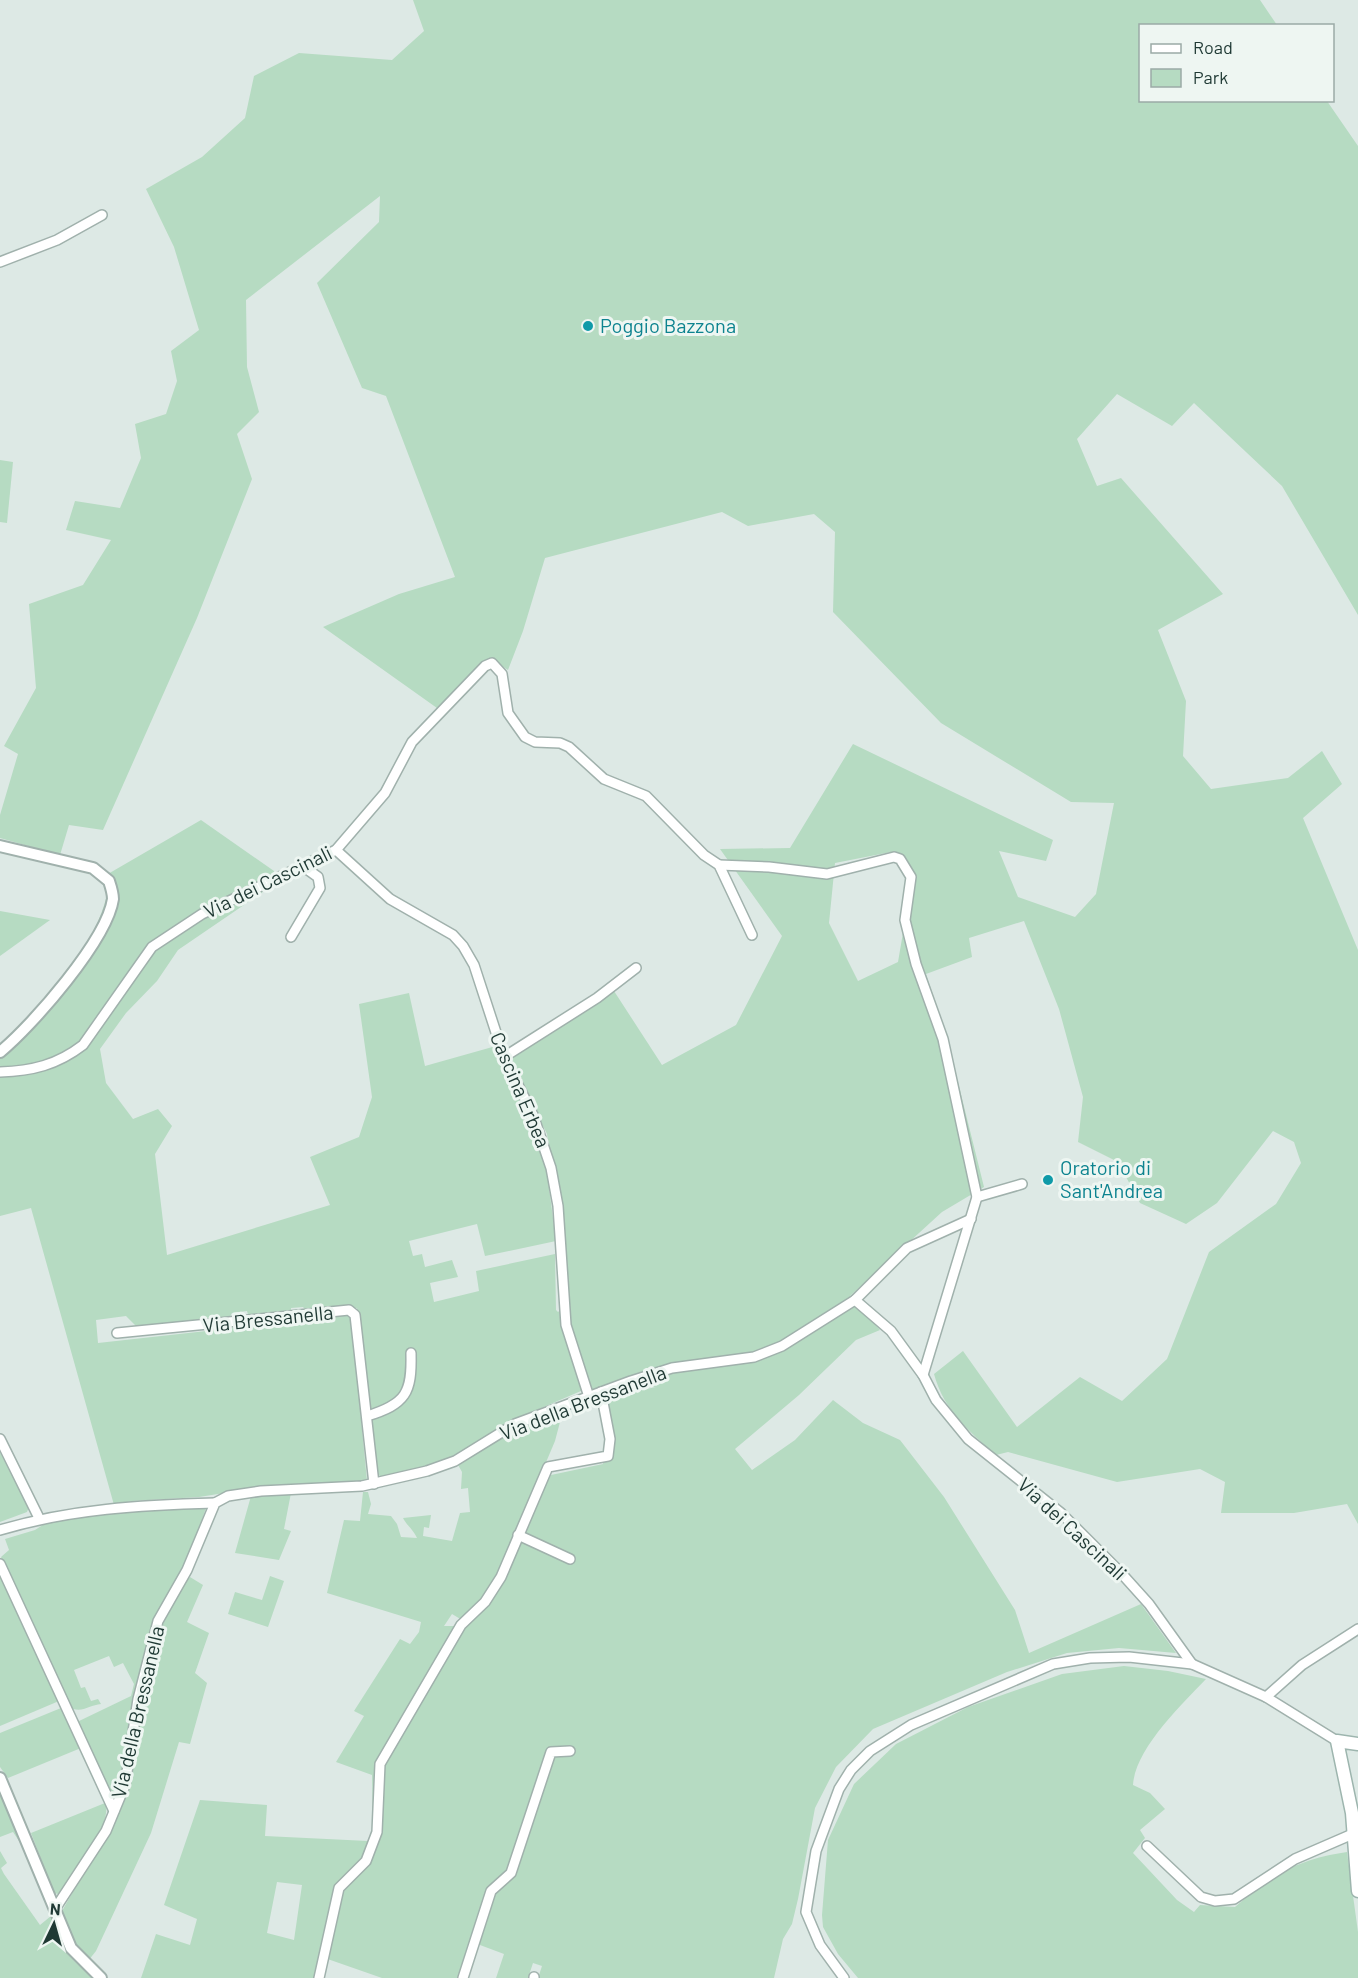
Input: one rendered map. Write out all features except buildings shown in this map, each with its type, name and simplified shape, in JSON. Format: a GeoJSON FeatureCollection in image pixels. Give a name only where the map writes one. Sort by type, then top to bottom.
{"type":"FeatureCollection","features":[{"type":"Feature","properties":{"kind":"main road"},"geometry":{"type":"LineString","coordinates":[[1358,1744],[1337,1741],[1355,1833],[1358,1891]]}},
{"type":"Feature","properties":{"kind":"street"},"geometry":{"type":"LineString","coordinates":[[0,262],[57,240],[102,215]]}},
{"type":"Feature","properties":{"kind":"street","name":"Via dei Cascinali"},"geometry":{"type":"LineString","coordinates":[[0,1072],[33,1071],[68,1057],[83,1045],[152,947],[201,914],[336,850],[385,793],[412,742],[485,666],[492,663],[502,674],[508,714],[525,737],[535,742],[560,743],[569,747],[604,779],[646,796],[704,855],[719,865]]}},
{"type":"Feature","properties":{"kind":"street"},"geometry":{"type":"LineString","coordinates":[[0,846],[93,868],[109,881],[113,899],[96,936],[63,985],[37,1017],[0,1052]]}},
{"type":"Feature","properties":{"kind":"street","name":"Cascina Erbea"},"geometry":{"type":"LineString","coordinates":[[336,850],[390,899],[413,914],[445,928],[463,946],[480,979],[504,1057],[533,1115],[551,1168],[558,1206],[566,1325],[589,1397]]}},
{"type":"Feature","properties":{"kind":"street"},"geometry":{"type":"LineString","coordinates":[[752,935],[719,865],[769,867],[827,874],[887,858],[900,859],[911,877],[905,920],[916,964],[943,1039],[977,1197],[923,1375]]}},
{"type":"Feature","properties":{"kind":"street"},"geometry":{"type":"LineString","coordinates":[[291,937],[320,888],[318,877],[304,867]]}},
{"type":"Feature","properties":{"kind":"street"},"geometry":{"type":"LineString","coordinates":[[504,1057],[597,998],[636,968]]}},
{"type":"Feature","properties":{"kind":"street"},"geometry":{"type":"LineString","coordinates":[[977,1197],[1022,1184]]}},
{"type":"Feature","properties":{"kind":"street","name":"Via della Bressanella"},"geometry":{"type":"LineString","coordinates":[[55,1909],[81,1871],[114,1811],[125,1785],[138,1699],[158,1621],[187,1570],[214,1503],[228,1496],[261,1491],[374,1484],[455,1461],[515,1424],[672,1368],[754,1357],[782,1346],[855,1300],[907,1248],[971,1219]]}},
{"type":"Feature","properties":{"kind":"street"},"geometry":{"type":"LineString","coordinates":[[855,1300],[891,1331],[923,1375]]}},
{"type":"Feature","properties":{"kind":"street","name":"Via Bressanella"},"geometry":{"type":"LineString","coordinates":[[117,1333],[349,1310],[355,1315],[374,1484]]}},
{"type":"Feature","properties":{"kind":"street"},"geometry":{"type":"LineString","coordinates":[[367,1416],[393,1408],[404,1398],[411,1378],[411,1353]]}},
{"type":"Feature","properties":{"kind":"street","name":"Via dei Cascinali"},"geometry":{"type":"LineString","coordinates":[[923,1375],[936,1400],[969,1439],[1061,1513],[1122,1574],[1149,1604],[1192,1664]]}},
{"type":"Feature","properties":{"kind":"street"},"geometry":{"type":"LineString","coordinates":[[319,1978],[339,1888],[366,1861],[377,1832],[380,1764],[461,1625],[485,1602],[501,1577],[548,1467],[608,1456],[610,1439],[601,1392]]}},
{"type":"Feature","properties":{"kind":"street"},"geometry":{"type":"LineString","coordinates":[[0,1439],[39,1518]]}},
{"type":"Feature","properties":{"kind":"street"},"geometry":{"type":"LineString","coordinates":[[0,1530],[39,1518],[135,1505],[214,1503]]}},
{"type":"Feature","properties":{"kind":"street"},"geometry":{"type":"LineString","coordinates":[[518,1535],[570,1559]]}},
{"type":"Feature","properties":{"kind":"street"},"geometry":{"type":"LineString","coordinates":[[0,1564],[114,1811]]}},
{"type":"Feature","properties":{"kind":"street"},"geometry":{"type":"LineString","coordinates":[[1266,1697],[1302,1665],[1358,1629]]}},
{"type":"Feature","properties":{"kind":"street"},"geometry":{"type":"LineString","coordinates":[[844,1978],[820,1945],[806,1912],[816,1851],[839,1789],[858,1762],[911,1725],[1053,1664],[1090,1658],[1129,1657],[1192,1664],[1266,1697],[1337,1741]]}},
{"type":"Feature","properties":{"kind":"street"},"geometry":{"type":"LineString","coordinates":[[463,1978],[491,1891],[511,1873],[551,1752],[575,1753]]}},
{"type":"Feature","properties":{"kind":"street"},"geometry":{"type":"LineString","coordinates":[[0,1778],[71,1948],[101,1978]]}},
{"type":"Feature","properties":{"kind":"street"},"geometry":{"type":"LineString","coordinates":[[1147,1846],[1201,1897],[1215,1901],[1234,1899],[1295,1859],[1355,1833]]}},
{"type":"Feature","properties":{"kind":"green space"},"geometry":{"type":"Polygon","coordinates":[[[413,0],[1260,0],[1276,24],[1139,24],[1139,102],[1328,102],[1358,146],[1358,615],[1282,486],[1194,403],[1172,426],[1117,394],[1077,439],[1097,486],[1121,478],[1223,594],[1158,630],[1186,701],[1183,756],[1211,789],[1288,778],[1322,751],[1342,784],[1303,818],[1358,950],[1358,1524],[1347,1504],[1294,1513],[1221,1513],[1225,1482],[1200,1469],[1117,1482],[1008,1452],[996,1455],[967,1429],[951,1410],[938,1387],[934,1374],[963,1351],[1017,1427],[1080,1377],[1122,1401],[1167,1359],[1209,1252],[1276,1204],[1301,1163],[1294,1142],[1273,1131],[1217,1203],[1186,1224],[1140,1203],[1118,1162],[1078,1142],[1083,1097],[1059,1009],[1024,921],[969,938],[972,957],[926,974],[946,1034],[984,1187],[942,1212],[850,1296],[880,1330],[856,1340],[799,1395],[735,1449],[752,1470],[795,1440],[833,1400],[863,1423],[900,1440],[944,1497],[1015,1610],[1029,1653],[1141,1604],[1176,1653],[1119,1648],[1067,1653],[1007,1672],[873,1729],[836,1767],[815,1808],[792,1924],[783,1939],[774,1978],[538,1978],[542,1966],[533,1963],[528,1978],[496,1978],[504,1954],[472,1942],[460,1978],[382,1978],[319,1956],[314,1978],[141,1978],[156,1934],[190,1945],[197,1919],[164,1905],[200,1800],[267,1805],[265,1836],[368,1841],[373,1833],[372,1775],[336,1762],[364,1716],[354,1711],[400,1639],[410,1644],[419,1632],[421,1622],[327,1593],[344,1520],[360,1521],[363,1492],[368,1492],[371,1504],[368,1514],[391,1516],[397,1524],[401,1537],[417,1538],[403,1518],[431,1515],[429,1528],[424,1527],[423,1536],[452,1541],[460,1513],[470,1512],[468,1488],[461,1489],[462,1472],[457,1463],[499,1434],[556,1411],[560,1422],[555,1441],[498,1576],[483,1600],[462,1620],[452,1614],[444,1626],[460,1626],[485,1602],[551,1475],[603,1464],[606,1436],[598,1399],[656,1387],[581,1391],[511,1421],[457,1454],[417,1470],[382,1477],[375,1473],[371,1423],[375,1410],[369,1408],[357,1308],[308,1313],[303,1307],[291,1308],[291,1314],[249,1318],[247,1311],[232,1313],[228,1320],[138,1328],[126,1316],[96,1320],[98,1343],[351,1315],[367,1481],[269,1486],[199,1497],[132,1501],[114,1505],[31,1208],[0,1216],[0,1047],[33,1016],[81,953],[103,909],[108,889],[101,878],[201,820],[274,871],[273,885],[178,950],[157,981],[126,1013],[100,1049],[106,1083],[133,1119],[158,1109],[172,1126],[155,1154],[167,1255],[330,1205],[310,1157],[359,1137],[372,1097],[359,1004],[409,993],[425,1066],[496,1046],[533,1121],[545,1157],[556,1241],[485,1256],[477,1224],[409,1241],[413,1256],[422,1254],[425,1267],[452,1260],[458,1277],[430,1283],[434,1302],[479,1291],[476,1271],[555,1254],[556,1310],[558,1312],[568,1303],[547,1134],[509,1058],[614,991],[662,1065],[736,1025],[782,936],[720,849],[790,848],[853,744],[1053,840],[1046,861],[999,851],[1018,897],[1075,917],[1096,894],[1114,803],[1071,802],[941,723],[833,612],[835,532],[814,514],[748,526],[722,512],[545,558],[523,631],[508,670],[491,659],[437,708],[323,627],[399,594],[455,577],[386,396],[362,388],[317,283],[379,222],[380,196],[246,300],[247,367],[259,412],[237,434],[252,479],[197,618],[103,830],[69,825],[60,855],[0,838],[0,815],[18,754],[4,746],[36,688],[29,604],[83,585],[111,540],[66,530],[75,501],[120,508],[141,458],[135,424],[166,414],[177,381],[171,351],[199,330],[174,247],[146,189],[202,157],[245,118],[254,76],[299,53],[392,60],[424,31],[413,0]],[[891,852],[835,863],[829,923],[858,981],[898,962],[913,874],[905,858],[891,852]],[[277,1882],[267,1933],[294,1940],[302,1885],[277,1882]]]}},
{"type":"Feature","properties":{"kind":"green space"},"geometry":{"type":"Polygon","coordinates":[[[0,460],[13,462],[7,523],[0,522],[0,460]]]}},
{"type":"Feature","properties":{"kind":"green space"},"geometry":{"type":"Polygon","coordinates":[[[0,911],[50,920],[0,956],[0,911]]]}},
{"type":"Feature","properties":{"kind":"green space"},"geometry":{"type":"Polygon","coordinates":[[[0,1452],[29,1507],[27,1512],[0,1522],[0,1452]]]}},
{"type":"Feature","properties":{"kind":"green space"},"geometry":{"type":"Polygon","coordinates":[[[291,1493],[284,1529],[291,1531],[279,1560],[235,1553],[251,1496],[291,1493]]]}},
{"type":"Feature","properties":{"kind":"green space"},"geometry":{"type":"Polygon","coordinates":[[[207,1505],[186,1566],[154,1619],[137,1681],[121,1783],[112,1800],[77,1722],[131,1696],[134,1684],[123,1663],[114,1667],[109,1656],[74,1670],[81,1688],[85,1687],[91,1701],[98,1699],[101,1704],[81,1710],[68,1706],[1,1557],[9,1550],[5,1539],[35,1530],[49,1521],[135,1508],[207,1505]]]}},
{"type":"Feature","properties":{"kind":"green space"},"geometry":{"type":"Polygon","coordinates":[[[0,1572],[59,1701],[0,1726],[0,1572]]]}},
{"type":"Feature","properties":{"kind":"green space"},"geometry":{"type":"Polygon","coordinates":[[[270,1576],[284,1581],[268,1627],[228,1614],[235,1592],[262,1600],[270,1576]]]}},
{"type":"Feature","properties":{"kind":"green space"},"geometry":{"type":"Polygon","coordinates":[[[190,1577],[203,1585],[187,1622],[209,1633],[195,1673],[207,1683],[190,1744],[179,1742],[151,1833],[96,1951],[88,1961],[79,1951],[62,1911],[115,1818],[158,1635],[179,1589],[190,1577]]]}},
{"type":"Feature","properties":{"kind":"green space"},"geometry":{"type":"Polygon","coordinates":[[[1124,1666],[1168,1671],[1206,1679],[1161,1728],[1142,1757],[1136,1771],[1133,1785],[1150,1793],[1165,1809],[1140,1830],[1145,1838],[1133,1853],[1177,1900],[1194,1912],[1200,1905],[1235,1907],[1286,1870],[1314,1859],[1347,1852],[1358,1932],[1358,1978],[858,1978],[838,1954],[823,1927],[822,1915],[828,1840],[854,1784],[896,1744],[968,1707],[1062,1674],[1124,1666]]]}},
{"type":"Feature","properties":{"kind":"green space"},"geometry":{"type":"Polygon","coordinates":[[[61,1708],[81,1748],[8,1778],[0,1767],[0,1733],[61,1708]]]}},
{"type":"Feature","properties":{"kind":"green space"},"geometry":{"type":"Polygon","coordinates":[[[0,1787],[31,1859],[13,1832],[0,1837],[0,1787]]]}},
{"type":"Feature","properties":{"kind":"green space"},"geometry":{"type":"Polygon","coordinates":[[[105,1803],[104,1822],[99,1834],[65,1889],[58,1894],[54,1893],[31,1833],[105,1803]]]}},
{"type":"Feature","properties":{"kind":"green space"},"geometry":{"type":"Polygon","coordinates":[[[0,1851],[7,1863],[1,1868],[4,1874],[40,1925],[51,1916],[59,1937],[71,1958],[95,1978],[0,1978],[0,1851]]]}},
{"type":"Feature","properties":{"kind":"place","name":"Poggio Bazzona"},"geometry":{"type":"Point","coordinates":[588,326]}},
{"type":"Feature","properties":{"kind":"place","name":"Oratorio di Sant'Andrea"},"geometry":{"type":"Point","coordinates":[1048,1180]}}]}
